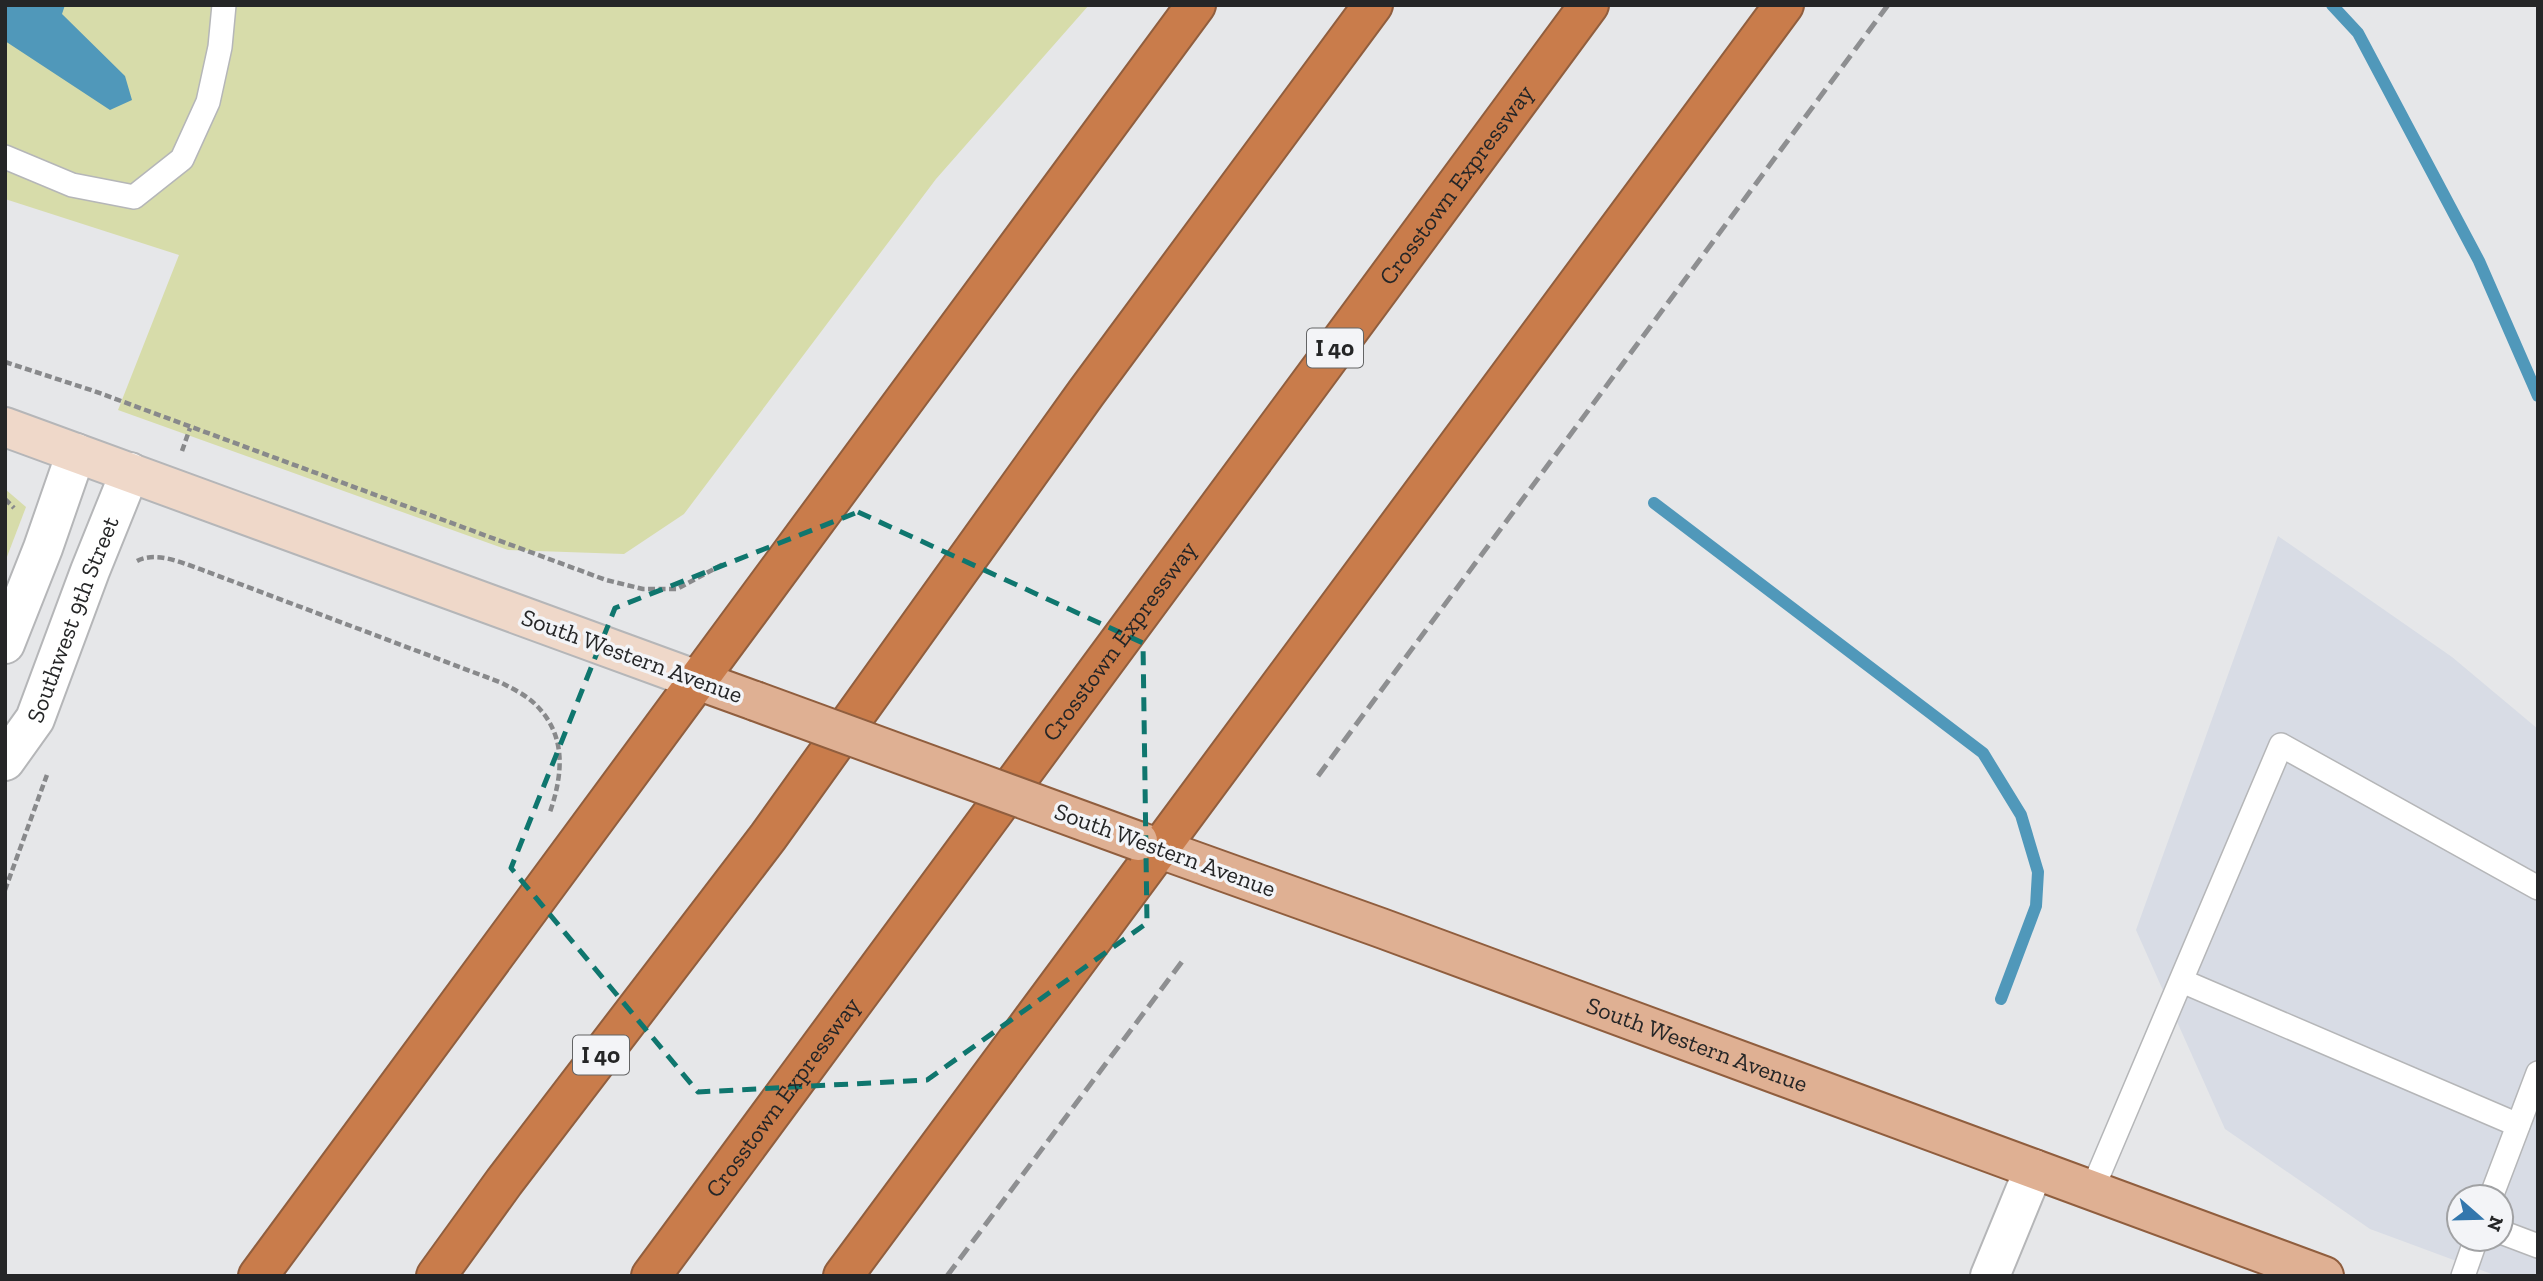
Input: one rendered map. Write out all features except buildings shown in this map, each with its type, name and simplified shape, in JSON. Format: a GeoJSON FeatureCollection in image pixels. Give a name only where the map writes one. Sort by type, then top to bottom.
{"type":"FeatureCollection","features":[{"type":"Feature","properties":{"kind":"highway"},"geometry":{"type":"LineString","coordinates":[[258,1276],[1196,5]]}},
{"type":"Feature","properties":{"kind":"highway","name":"I 40"},"geometry":{"type":"LineString","coordinates":[[436,1276],[504,1182],[768,836],[1086,393],[1373,5]]}},
{"type":"Feature","properties":{"kind":"highway","name":"Crosstown Expressway"},"geometry":{"type":"LineString","coordinates":[[651,1276],[1588,5]]}},
{"type":"Feature","properties":{"kind":"highway"},"geometry":{"type":"LineString","coordinates":[[843,1276],[1149,845],[1784,5]]}},
{"type":"Feature","properties":{"kind":"main road","name":"South Western Avenue"},"geometry":{"type":"LineString","coordinates":[[5,427],[1381,928],[2324,1276]]}},
{"type":"Feature","properties":{"kind":"street"},"geometry":{"type":"LineString","coordinates":[[5,644],[43,548],[76,453]]}},
{"type":"Feature","properties":{"kind":"street","name":"Southwest 9th Street"},"geometry":{"type":"LineString","coordinates":[[5,761],[35,719],[130,472]]}},
{"type":"Feature","properties":{"kind":"street"},"geometry":{"type":"LineString","coordinates":[[1990,1276],[2034,1169]]}},
{"type":"Feature","properties":{"kind":"lane"},"geometry":{"type":"LineString","coordinates":[[5,157],[72,185],[134,197],[182,159],[208,102],[220,47],[225,5]]}},
{"type":"Feature","properties":{"kind":"lane"},"geometry":{"type":"LineString","coordinates":[[2092,1190],[2281,745],[2538,888]]}},
{"type":"Feature","properties":{"kind":"lane"},"geometry":{"type":"LineString","coordinates":[[2182,981],[2518,1125]]}},
{"type":"Feature","properties":{"kind":"lane"},"geometry":{"type":"LineString","coordinates":[[2496,1183],[2538,1073]]}},
{"type":"Feature","properties":{"kind":"lane"},"geometry":{"type":"LineString","coordinates":[[2515,1237],[2538,1246]]}},
{"type":"Feature","properties":{"kind":"lane"},"geometry":{"type":"LineString","coordinates":[[2463,1276],[2471,1253]]}},
{"type":"Feature","properties":{"kind":"path"},"geometry":{"type":"LineString","coordinates":[[5,362],[94,391],[606,580],[643,589],[677,589],[725,563]]}},
{"type":"Feature","properties":{"kind":"path"},"geometry":{"type":"LineString","coordinates":[[133,563],[146,556],[168,559],[502,682],[534,703],[548,721],[556,740],[561,761],[559,784],[548,817]]}},
{"type":"Feature","properties":{"kind":"path"},"geometry":{"type":"LineString","coordinates":[[5,890],[52,760]]}},
{"type":"Feature","properties":{"kind":"highlighted area"},"geometry":{"type":"Polygon","coordinates":[[[858,512],[1143,643],[1147,923],[927,1080],[698,1092],[511,868],[615,608],[858,512]]]}},
{"type":"Feature","properties":{"kind":"shaded area"},"geometry":{"type":"Polygon","coordinates":[[[2278,536],[2452,657],[2538,729],[2538,1276],[2497,1276],[2370,1229],[2225,1129],[2136,930],[2278,536]]]}},
{"type":"Feature","properties":{"kind":"green space"},"geometry":{"type":"Polygon","coordinates":[[[5,5],[1089,5],[936,179],[684,514],[624,554],[508,550],[118,410],[179,255],[5,199],[5,5]]]}},
{"type":"Feature","properties":{"kind":"green space"},"geometry":{"type":"Polygon","coordinates":[[[5,489],[26,507],[5,562],[5,489]]]}},
{"type":"Feature","properties":{"kind":"water"},"geometry":{"type":"Polygon","coordinates":[[[5,5],[65,5],[62,14],[125,76],[132,100],[110,110],[5,41],[5,5]]]}},
{"type":"Feature","properties":{"kind":"waterway"},"geometry":{"type":"LineString","coordinates":[[2332,5],[2358,33],[2479,261],[2538,396]]}},
{"type":"Feature","properties":{"kind":"waterway"},"geometry":{"type":"LineString","coordinates":[[1654,503],[1983,753],[2021,815],[2038,872],[2036,906],[2001,999]]}},
{"type":"Feature","properties":{"kind":"railway"},"geometry":{"type":"LineString","coordinates":[[1318,776],[1888,5]]}},
{"type":"Feature","properties":{"kind":"railway"},"geometry":{"type":"LineString","coordinates":[[947,1276],[1184,959]]}}]}
